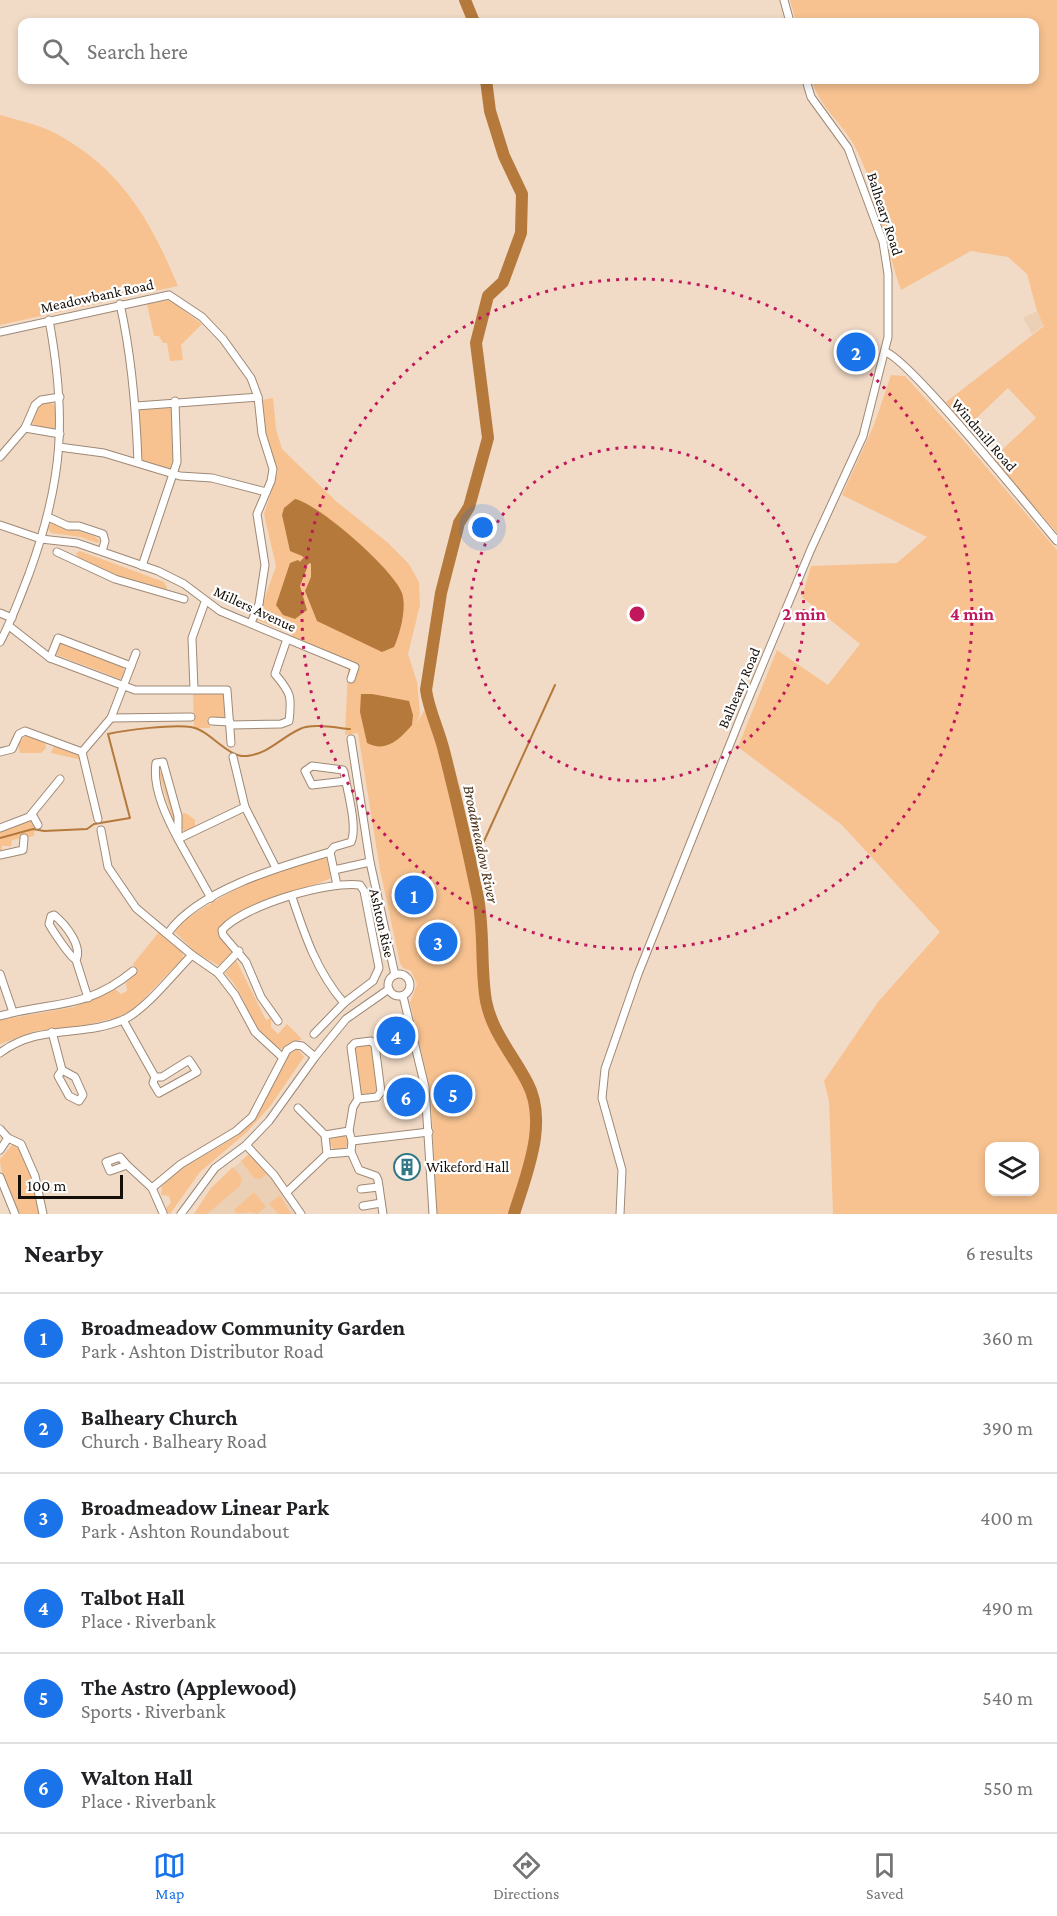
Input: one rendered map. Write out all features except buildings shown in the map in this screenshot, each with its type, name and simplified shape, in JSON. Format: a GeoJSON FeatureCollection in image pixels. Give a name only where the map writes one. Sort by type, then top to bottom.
{"type":"FeatureCollection","features":[{"type":"Feature","properties":{"kind":"street"},"geometry":{"type":"LineString","coordinates":[[784,0],[789,18]]}},
{"type":"Feature","properties":{"kind":"street","name":"Balheary Road"},"geometry":{"type":"LineString","coordinates":[[620,1214],[622,1170],[602,1098],[604,1069],[638,974],[739,723],[811,549],[863,436],[885,352],[888,274],[883,242],[848,148],[811,97],[807,84]]}},
{"type":"Feature","properties":{"kind":"street","name":"Meadowbank Road"},"geometry":{"type":"LineString","coordinates":[[0,332],[169,295],[174,296],[206,320],[223,339],[251,378],[258,397],[262,434],[273,469],[271,481],[256,514],[264,553],[263,582],[259,604],[251,623]]}},
{"type":"Feature","properties":{"kind":"street"},"geometry":{"type":"LineString","coordinates":[[120,304],[130,347],[136,406],[138,462]]}},
{"type":"Feature","properties":{"kind":"street"},"geometry":{"type":"LineString","coordinates":[[0,642],[9,626],[48,517],[60,447],[60,397],[49,320]]}},
{"type":"Feature","properties":{"kind":"street","name":"Windmill Road"},"geometry":{"type":"LineString","coordinates":[[885,352],[895,356],[928,391],[1057,541]]}},
{"type":"Feature","properties":{"kind":"street"},"geometry":{"type":"LineString","coordinates":[[0,457],[25,428],[40,400],[60,397]]}},
{"type":"Feature","properties":{"kind":"street"},"geometry":{"type":"LineString","coordinates":[[136,406],[175,401],[258,397]]}},
{"type":"Feature","properties":{"kind":"street"},"geometry":{"type":"LineString","coordinates":[[142,566],[178,455],[175,401]]}},
{"type":"Feature","properties":{"kind":"street"},"geometry":{"type":"LineString","coordinates":[[25,428],[60,434]]}},
{"type":"Feature","properties":{"kind":"street"},"geometry":{"type":"LineString","coordinates":[[60,447],[104,453],[173,474],[212,478],[266,492]]}},
{"type":"Feature","properties":{"kind":"street"},"geometry":{"type":"LineString","coordinates":[[48,517],[68,526],[79,526],[103,534],[105,541],[102,550]]}},
{"type":"Feature","properties":{"kind":"street","name":"Millers Avenue"},"geometry":{"type":"LineString","coordinates":[[0,525],[41,539],[78,543],[102,550],[176,580],[205,602],[355,667],[351,679]]}},
{"type":"Feature","properties":{"kind":"street"},"geometry":{"type":"LineString","coordinates":[[72,558],[78,543]]}},
{"type":"Feature","properties":{"kind":"street"},"geometry":{"type":"LineString","coordinates":[[57,552],[115,579],[184,599]]}},
{"type":"Feature","properties":{"kind":"street"},"geometry":{"type":"LineString","coordinates":[[170,594],[176,580]]}},
{"type":"Feature","properties":{"kind":"street"},"geometry":{"type":"LineString","coordinates":[[194,689],[192,638],[205,602]]}},
{"type":"Feature","properties":{"kind":"street"},"geometry":{"type":"LineString","coordinates":[[0,613],[12,618]]}},
{"type":"Feature","properties":{"kind":"street"},"geometry":{"type":"LineString","coordinates":[[9,626],[50,658],[123,686],[139,690],[226,690],[231,743]]}},
{"type":"Feature","properties":{"kind":"street"},"geometry":{"type":"LineString","coordinates":[[50,658],[58,638],[131,666]]}},
{"type":"Feature","properties":{"kind":"street"},"geometry":{"type":"LineString","coordinates":[[212,721],[281,724],[289,721],[291,696],[275,674],[287,639]]}},
{"type":"Feature","properties":{"kind":"street"},"geometry":{"type":"LineString","coordinates":[[82,752],[111,718],[136,653]]}},
{"type":"Feature","properties":{"kind":"street"},"geometry":{"type":"LineString","coordinates":[[111,718],[191,717]]}},
{"type":"Feature","properties":{"kind":"street"},"geometry":{"type":"LineString","coordinates":[[0,752],[12,749],[19,734],[25,731],[82,752]]}},
{"type":"Feature","properties":{"kind":"street"},"geometry":{"type":"LineString","coordinates":[[351,739],[370,862],[395,975]]}},
{"type":"Feature","properties":{"kind":"street"},"geometry":{"type":"LineString","coordinates":[[82,752],[98,819]]}},
{"type":"Feature","properties":{"kind":"street"},"geometry":{"type":"LineString","coordinates":[[233,757],[245,807],[276,868]]}},
{"type":"Feature","properties":{"kind":"street"},"geometry":{"type":"LineString","coordinates":[[178,839],[178,816],[166,771],[163,762],[156,763],[154,774],[167,819],[178,839],[211,898]]}},
{"type":"Feature","properties":{"kind":"street"},"geometry":{"type":"LineString","coordinates":[[168,933],[174,924],[211,898],[276,868],[330,852],[332,848],[348,844],[353,839],[344,772],[339,768],[312,766],[305,771],[312,785],[345,781]]}},
{"type":"Feature","properties":{"kind":"street"},"geometry":{"type":"LineString","coordinates":[[0,828],[11,826],[32,814],[60,779]]}},
{"type":"Feature","properties":{"kind":"street"},"geometry":{"type":"LineString","coordinates":[[178,839],[245,807]]}},
{"type":"Feature","properties":{"kind":"street"},"geometry":{"type":"LineString","coordinates":[[32,814],[38,825]]}},
{"type":"Feature","properties":{"kind":"street"},"geometry":{"type":"LineString","coordinates":[[101,830],[105,858],[116,882],[136,908],[192,955],[218,973],[235,995],[255,1032],[282,1057]]}},
{"type":"Feature","properties":{"kind":"street"},"geometry":{"type":"LineString","coordinates":[[0,855],[23,850],[24,838]]}},
{"type":"Feature","properties":{"kind":"street"},"geometry":{"type":"LineString","coordinates":[[278,1021],[261,997],[239,951],[223,935],[224,927],[258,907],[315,888],[337,885],[330,852]]}},
{"type":"Feature","properties":{"kind":"street"},"geometry":{"type":"LineString","coordinates":[[334,870],[370,862]]}},
{"type":"Feature","properties":{"kind":"street","name":"Ashton Rise"},"geometry":{"type":"LineString","coordinates":[[314,1034],[344,1003],[373,981],[379,968],[362,887],[356,884],[342,887],[337,885]]}},
{"type":"Feature","properties":{"kind":"street"},"geometry":{"type":"LineString","coordinates":[[292,897],[313,957],[327,983],[344,1003]]}},
{"type":"Feature","properties":{"kind":"street"},"geometry":{"type":"LineString","coordinates":[[76,960],[69,956],[62,939],[52,930],[49,924],[51,916],[54,915],[60,920],[78,947],[76,960],[88,998]]}},
{"type":"Feature","properties":{"kind":"street"},"geometry":{"type":"LineString","coordinates":[[218,973],[239,951]]}},
{"type":"Feature","properties":{"kind":"street"},"geometry":{"type":"LineString","coordinates":[[0,1053],[20,1040],[51,1032],[104,1025],[123,1020],[146,1004],[192,955]]}},
{"type":"Feature","properties":{"kind":"street"},"geometry":{"type":"LineString","coordinates":[[0,1016],[64,1005],[88,998],[118,983],[133,971]]}},
{"type":"Feature","properties":{"kind":"street"},"geometry":{"type":"LineString","coordinates":[[0,974],[13,1012]]}},
{"type":"Feature","properties":{"kind":"street"},"geometry":{"type":"LineString","coordinates":[[395,975],[388,982],[389,989],[393,995],[403,996]]}},
{"type":"Feature","properties":{"kind":"street"},"geometry":{"type":"LineString","coordinates":[[395,975],[405,976],[410,981],[410,988],[403,996]]}},
{"type":"Feature","properties":{"kind":"street"},"geometry":{"type":"LineString","coordinates":[[118,983],[123,991]]}},
{"type":"Feature","properties":{"kind":"street"},"geometry":{"type":"LineString","coordinates":[[182,1214],[216,1168],[246,1145],[286,1101],[315,1057],[346,1019],[389,989]]}},
{"type":"Feature","properties":{"kind":"street"},"geometry":{"type":"LineString","coordinates":[[403,996],[425,1087],[433,1214]]}},
{"type":"Feature","properties":{"kind":"street"},"geometry":{"type":"LineString","coordinates":[[123,1020],[155,1077],[153,1083],[159,1093],[197,1072],[189,1060],[162,1077],[155,1077]]}},
{"type":"Feature","properties":{"kind":"street"},"geometry":{"type":"LineString","coordinates":[[51,1032],[62,1070]]}},
{"type":"Feature","properties":{"kind":"street"},"geometry":{"type":"LineString","coordinates":[[358,1099],[377,1097],[381,1092],[375,1045],[371,1041],[355,1043],[351,1047],[358,1099],[353,1107],[349,1131],[352,1141],[351,1152],[359,1170],[376,1176],[383,1214]]}},
{"type":"Feature","properties":{"kind":"street"},"geometry":{"type":"LineString","coordinates":[[153,1188],[181,1164],[236,1131],[252,1117],[282,1057],[295,1044],[302,1046],[315,1057]]}},
{"type":"Feature","properties":{"kind":"street"},"geometry":{"type":"LineString","coordinates":[[298,1108],[325,1135],[327,1154]]}},
{"type":"Feature","properties":{"kind":"street"},"geometry":{"type":"LineString","coordinates":[[0,1130],[8,1138],[21,1144],[34,1176],[43,1214]]}},
{"type":"Feature","properties":{"kind":"street"},"geometry":{"type":"LineString","coordinates":[[325,1135],[349,1131]]}},
{"type":"Feature","properties":{"kind":"street"},"geometry":{"type":"LineString","coordinates":[[352,1141],[429,1132]]}},
{"type":"Feature","properties":{"kind":"street"},"geometry":{"type":"LineString","coordinates":[[0,1150],[8,1138]]}},
{"type":"Feature","properties":{"kind":"street"},"geometry":{"type":"LineString","coordinates":[[246,1145],[287,1192],[301,1214]]}},
{"type":"Feature","properties":{"kind":"street"},"geometry":{"type":"LineString","coordinates":[[287,1192],[327,1154],[351,1152]]}},
{"type":"Feature","properties":{"kind":"street"},"geometry":{"type":"LineString","coordinates":[[127,1165],[153,1188],[163,1214]]}},
{"type":"Feature","properties":{"kind":"street"},"geometry":{"type":"LineString","coordinates":[[0,1178],[15,1214]]}},
{"type":"Feature","properties":{"kind":"street"},"geometry":{"type":"LineString","coordinates":[[361,1189],[379,1187]]}},
{"type":"Feature","properties":{"kind":"street"},"geometry":{"type":"LineString","coordinates":[[159,1204],[169,1200]]}},
{"type":"Feature","properties":{"kind":"street"},"geometry":{"type":"LineString","coordinates":[[363,1206],[381,1203]]}},
{"type":"Feature","properties":{"kind":"shaded area"},"geometry":{"type":"Polygon","coordinates":[[[790,0],[1057,0],[1057,533],[992,459],[1036,418],[1008,388],[966,428],[946,402],[1044,326],[1037,311],[1027,274],[1008,257],[971,251],[901,290],[875,198],[862,162],[854,145],[824,105],[813,84],[1039,84],[1039,18],[795,18],[790,0]]]}},
{"type":"Feature","properties":{"kind":"shaded area"},"geometry":{"type":"Polygon","coordinates":[[[0,115],[34,124],[53,132],[97,161],[115,178],[144,217],[178,286],[0,325],[0,115]]]}},
{"type":"Feature","properties":{"kind":"shaded area"},"geometry":{"type":"Polygon","coordinates":[[[170,300],[202,324],[181,345],[183,360],[170,361],[167,343],[163,343],[159,336],[154,336],[147,304],[170,300]]]}},
{"type":"Feature","properties":{"kind":"shaded area"},"geometry":{"type":"Polygon","coordinates":[[[1037,311],[1044,325],[1032,334],[1023,318],[1037,311]]]}},
{"type":"Feature","properties":{"kind":"shaded area"},"geometry":{"type":"Polygon","coordinates":[[[891,375],[905,376],[1057,550],[1057,1214],[833,1214],[829,1101],[824,1081],[878,1002],[940,932],[842,825],[738,747],[777,650],[828,685],[860,644],[802,597],[811,566],[897,563],[927,537],[842,495],[874,425],[891,375]]]}},
{"type":"Feature","properties":{"kind":"shaded area"},"geometry":{"type":"Polygon","coordinates":[[[273,398],[276,429],[282,449],[337,502],[387,542],[409,564],[419,582],[420,605],[408,654],[417,682],[420,714],[417,723],[428,704],[447,755],[478,896],[486,1000],[492,1023],[531,1091],[536,1128],[533,1156],[514,1214],[436,1214],[431,1094],[410,1003],[417,984],[411,971],[403,968],[400,963],[380,870],[358,733],[345,735],[348,669],[289,643],[292,634],[257,620],[276,566],[264,514],[278,472],[263,433],[262,400],[273,398]]]}},
{"type":"Feature","properties":{"kind":"shaded area"},"geometry":{"type":"Polygon","coordinates":[[[47,401],[56,406],[56,428],[53,429],[36,426],[31,422],[37,407],[47,401]]]}},
{"type":"Feature","properties":{"kind":"shaded area"},"geometry":{"type":"Polygon","coordinates":[[[169,406],[172,410],[174,455],[170,469],[142,460],[139,413],[141,409],[169,406]]]}},
{"type":"Feature","properties":{"kind":"shaded area"},"geometry":{"type":"Polygon","coordinates":[[[295,499],[321,513],[354,539],[371,554],[396,583],[402,593],[404,606],[394,647],[382,652],[317,621],[305,591],[311,577],[311,564],[302,556],[290,551],[282,515],[284,508],[295,499]]]}},
{"type":"Feature","properties":{"kind":"shaded area"},"geometry":{"type":"Polygon","coordinates":[[[51,522],[94,536],[100,541],[97,543],[80,537],[51,533],[48,529],[51,522]]]}},
{"type":"Feature","properties":{"kind":"shaded area"},"geometry":{"type":"Polygon","coordinates":[[[80,551],[164,582],[167,588],[165,590],[118,578],[79,560],[76,553],[80,551]]]}},
{"type":"Feature","properties":{"kind":"shaded area"},"geometry":{"type":"Polygon","coordinates":[[[298,560],[307,568],[300,586],[307,610],[295,619],[283,615],[276,605],[290,563],[298,560]]]}},
{"type":"Feature","properties":{"kind":"shaded area"},"geometry":{"type":"Polygon","coordinates":[[[62,643],[124,667],[124,677],[120,679],[57,655],[58,645],[62,643]]]}},
{"type":"Feature","properties":{"kind":"shaded area"},"geometry":{"type":"Polygon","coordinates":[[[193,692],[223,692],[226,695],[227,717],[210,718],[210,728],[194,728],[193,692]]]}},
{"type":"Feature","properties":{"kind":"shaded area"},"geometry":{"type":"Polygon","coordinates":[[[361,694],[409,701],[413,715],[412,725],[392,743],[374,746],[367,743],[360,712],[361,694]]]}},
{"type":"Feature","properties":{"kind":"shaded area"},"geometry":{"type":"Polygon","coordinates":[[[26,735],[45,741],[46,748],[41,753],[20,753],[18,744],[26,735]]]}},
{"type":"Feature","properties":{"kind":"shaded area"},"geometry":{"type":"Polygon","coordinates":[[[54,746],[79,755],[82,760],[51,753],[54,746]]]}},
{"type":"Feature","properties":{"kind":"shaded area"},"geometry":{"type":"Polygon","coordinates":[[[164,772],[176,815],[174,824],[159,773],[164,772]]]}},
{"type":"Feature","properties":{"kind":"shaded area"},"geometry":{"type":"Polygon","coordinates":[[[186,813],[195,820],[195,827],[186,832],[181,829],[181,814],[186,813]]]}},
{"type":"Feature","properties":{"kind":"shaded area"},"geometry":{"type":"Polygon","coordinates":[[[31,821],[35,826],[34,836],[12,840],[11,846],[2,846],[2,852],[0,852],[0,832],[31,821]]]}},
{"type":"Feature","properties":{"kind":"shaded area"},"geometry":{"type":"Polygon","coordinates":[[[326,857],[331,878],[262,904],[222,927],[234,952],[220,966],[196,953],[174,931],[175,927],[193,915],[247,884],[305,862],[326,857]]]}},
{"type":"Feature","properties":{"kind":"shaded area"},"geometry":{"type":"Polygon","coordinates":[[[159,932],[182,951],[183,958],[133,1010],[119,1017],[86,1025],[36,1031],[0,1044],[0,1020],[74,1007],[115,989],[121,994],[127,991],[126,983],[136,973],[133,964],[159,932]]]}},
{"type":"Feature","properties":{"kind":"shaded area"},"geometry":{"type":"Polygon","coordinates":[[[236,960],[266,1020],[271,1018],[271,1027],[278,1034],[287,1024],[302,1039],[281,1049],[262,1034],[233,982],[225,973],[236,960]]]}},
{"type":"Feature","properties":{"kind":"shaded area"},"geometry":{"type":"Polygon","coordinates":[[[370,1043],[373,1045],[378,1090],[376,1093],[362,1095],[360,1094],[355,1049],[356,1045],[370,1043]]]}},
{"type":"Feature","properties":{"kind":"shaded area"},"geometry":{"type":"Polygon","coordinates":[[[298,1049],[304,1057],[271,1105],[247,1132],[200,1172],[170,1214],[167,1213],[166,1208],[171,1203],[169,1196],[161,1195],[162,1186],[173,1175],[223,1145],[246,1128],[260,1111],[285,1059],[291,1052],[298,1049]]]}},
{"type":"Feature","properties":{"kind":"shaded area"},"geometry":{"type":"Polygon","coordinates":[[[339,1133],[347,1138],[348,1142],[343,1150],[339,1151],[331,1146],[330,1142],[335,1134],[339,1133]]]}},
{"type":"Feature","properties":{"kind":"shaded area"},"geometry":{"type":"Polygon","coordinates":[[[13,1144],[19,1149],[28,1165],[40,1214],[19,1214],[5,1179],[0,1159],[13,1144]]]}},
{"type":"Feature","properties":{"kind":"shaded area"},"geometry":{"type":"Polygon","coordinates":[[[249,1154],[275,1182],[296,1214],[194,1214],[211,1188],[249,1154]]]}},
{"type":"Feature","properties":{"kind":"shaded area"},"geometry":{"type":"Polygon","coordinates":[[[249,1154],[267,1174],[261,1179],[254,1178],[241,1161],[249,1154]]]}},
{"type":"Feature","properties":{"kind":"shaded area"},"geometry":{"type":"Polygon","coordinates":[[[233,1167],[242,1178],[240,1186],[207,1214],[194,1214],[211,1188],[233,1167]]]}},
{"type":"Feature","properties":{"kind":"shaded area"},"geometry":{"type":"Polygon","coordinates":[[[254,1192],[266,1207],[257,1214],[251,1212],[237,1214],[234,1210],[254,1192]]]}},
{"type":"Feature","properties":{"kind":"shaded area"},"geometry":{"type":"Polygon","coordinates":[[[280,1195],[291,1214],[278,1214],[269,1204],[280,1195]]]}},
{"type":"Feature","properties":{"kind":"waterway","name":"Broadmeadow River"},"geometry":{"type":"LineString","coordinates":[[465,0],[472,18]]}},
{"type":"Feature","properties":{"kind":"waterway"},"geometry":{"type":"LineString","coordinates":[[487,84],[490,111],[504,156],[522,194],[521,233],[503,282],[488,296],[476,343],[488,438],[469,507],[459,523],[441,593],[426,690],[442,743],[477,893],[486,1001],[498,1033],[527,1082],[536,1114],[533,1148],[514,1214]]}},
{"type":"Feature","properties":{"kind":"waterway"},"geometry":{"type":"LineString","coordinates":[[304,563],[307,560]]}},
{"type":"Feature","properties":{"kind":"waterway"},"geometry":{"type":"LineString","coordinates":[[471,864],[480,850],[555,685]]}},
{"type":"Feature","properties":{"kind":"waterway"},"geometry":{"type":"LineString","coordinates":[[0,838],[33,829],[44,831],[87,829],[94,824],[130,818],[108,734],[161,727],[191,727],[205,733],[232,753],[247,756],[269,749],[305,727],[350,729]]}},
{"type":"Feature","properties":{"kind":"place","name":"Balheary Church"},"geometry":{"type":"Point","coordinates":[856,352]}},
{"type":"Feature","properties":{"kind":"place","name":"Broadmeadow Community Garden"},"geometry":{"type":"Point","coordinates":[414,895]}},
{"type":"Feature","properties":{"kind":"place","name":"Broadmeadow Linear Park"},"geometry":{"type":"Point","coordinates":[438,942]}},
{"type":"Feature","properties":{"kind":"place","name":"Talbot Hall"},"geometry":{"type":"Point","coordinates":[396,1036]}},
{"type":"Feature","properties":{"kind":"place","name":"The Astro (Applewood)"},"geometry":{"type":"Point","coordinates":[453,1094]}},
{"type":"Feature","properties":{"kind":"place","name":"Walton Hall"},"geometry":{"type":"Point","coordinates":[406,1097]}},
{"type":"Feature","properties":{"kind":"place","name":"Wikeford Hall"},"geometry":{"type":"Point","coordinates":[407,1167]}}]}
